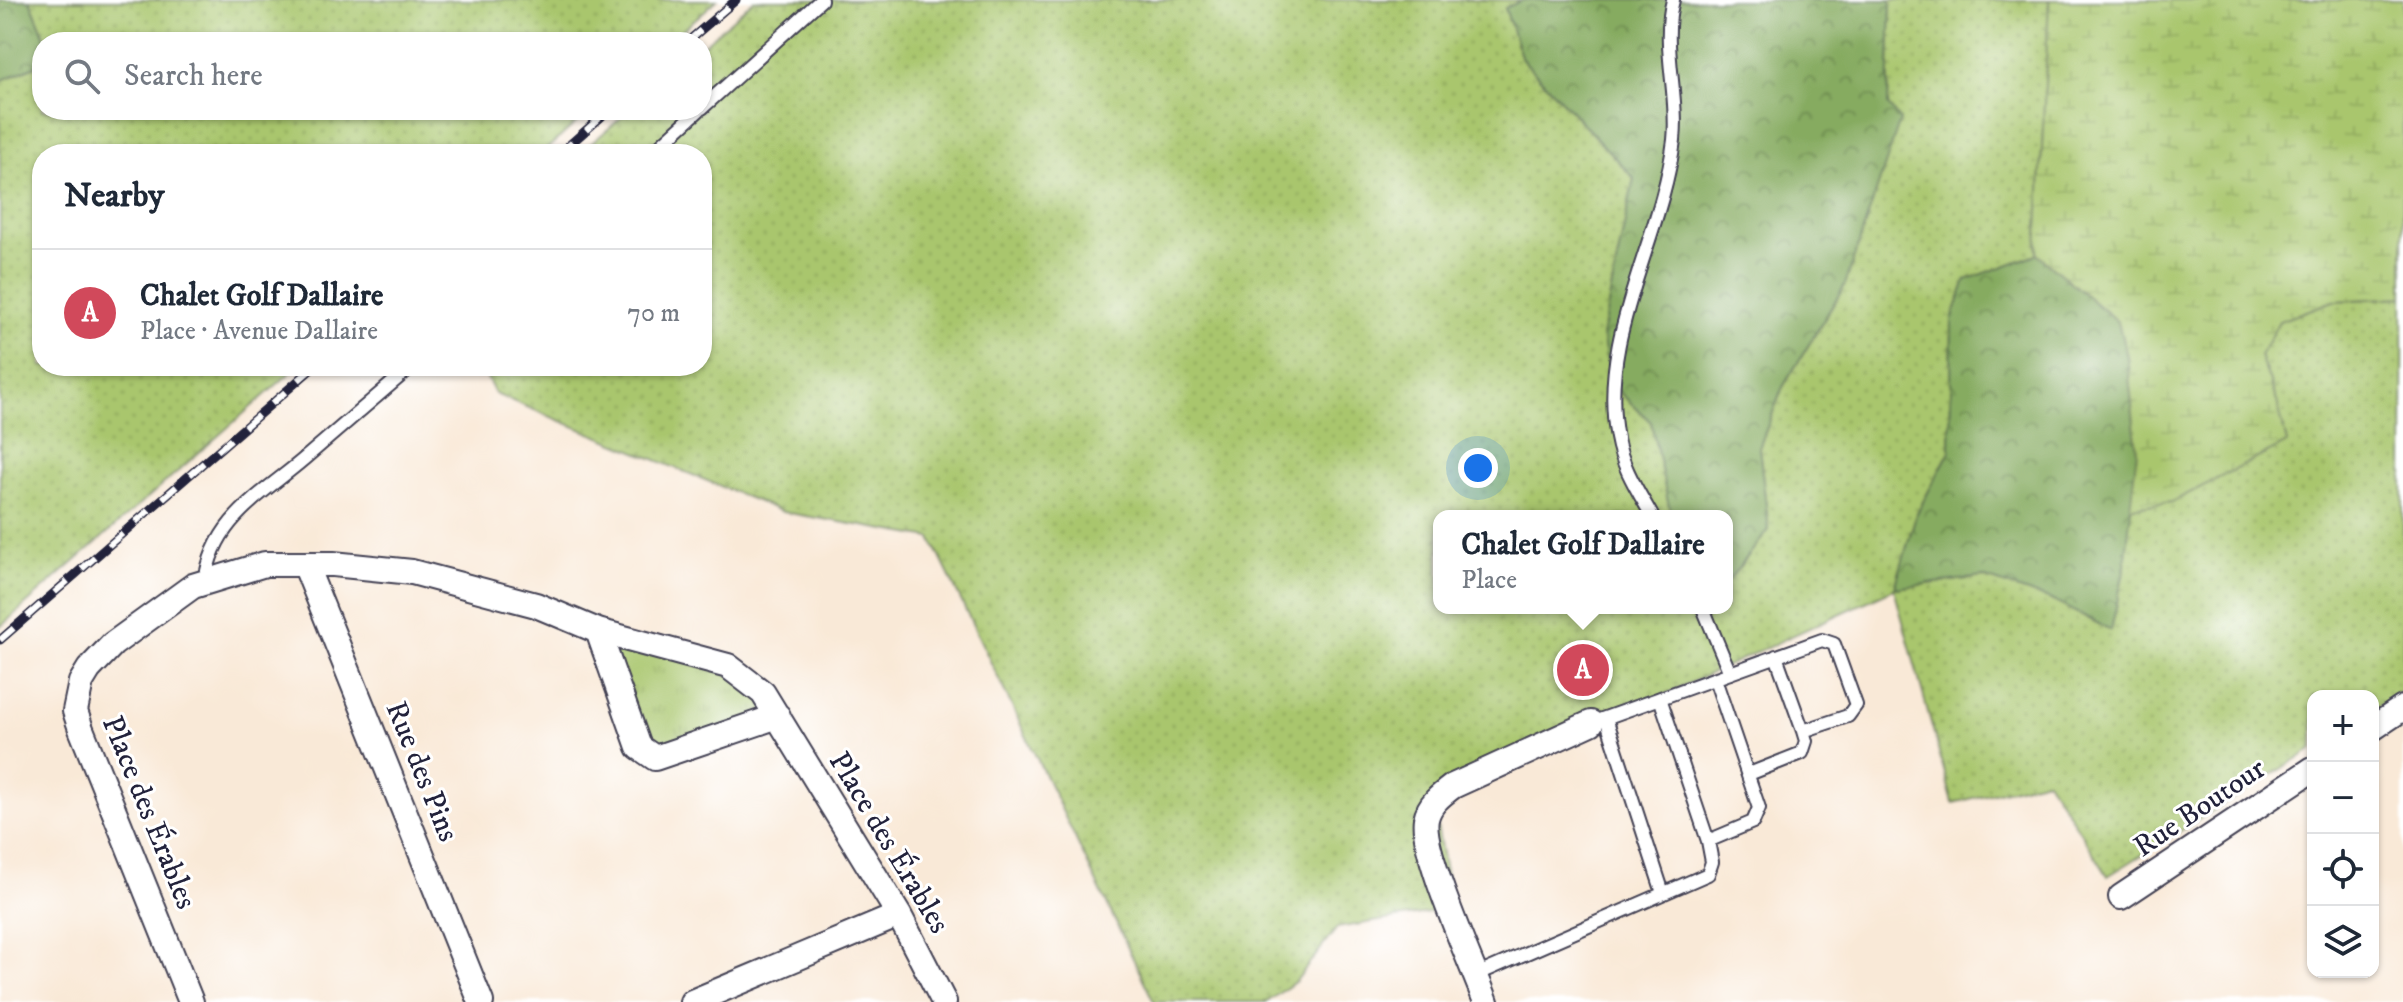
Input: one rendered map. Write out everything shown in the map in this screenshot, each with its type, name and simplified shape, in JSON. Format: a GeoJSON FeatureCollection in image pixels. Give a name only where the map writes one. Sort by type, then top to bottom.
{"type":"FeatureCollection","features":[{"type":"Feature","properties":{"kind":"street","name":"Place des Érables"},"geometry":{"type":"LineString","coordinates":[[191,1002],[75,711],[81,682],[113,644],[193,586],[265,564],[412,572],[536,605],[598,631],[728,666],[763,693],[778,716],[899,915],[944,1002]]}},
{"type":"Feature","properties":{"kind":"street","name":"Rue des Pins"},"geometry":{"type":"LineString","coordinates":[[305,564],[481,1002]]}},
{"type":"Feature","properties":{"kind":"street"},"geometry":{"type":"LineString","coordinates":[[598,631],[639,747],[655,758],[778,716]]}},
{"type":"Feature","properties":{"kind":"street"},"geometry":{"type":"LineString","coordinates":[[2379,724],[2403,708]]}},
{"type":"Feature","properties":{"kind":"street"},"geometry":{"type":"LineString","coordinates":[[1486,1002],[1433,860],[1426,820],[1438,797],[1453,786],[1598,721]]}},
{"type":"Feature","properties":{"kind":"street","name":"Rue Boutour"},"geometry":{"type":"LineString","coordinates":[[2121,897],[2307,773]]}},
{"type":"Feature","properties":{"kind":"street"},"geometry":{"type":"LineString","coordinates":[[692,1002],[899,915]]}},
{"type":"Feature","properties":{"kind":"lane"},"geometry":{"type":"LineString","coordinates":[[712,99],[821,0]]}},
{"type":"Feature","properties":{"kind":"lane"},"geometry":{"type":"LineString","coordinates":[[1649,510],[1624,464],[1614,418],[1614,393],[1619,346],[1672,154],[1673,0]]}},
{"type":"Feature","properties":{"kind":"lane"},"geometry":{"type":"LineString","coordinates":[[662,144],[689,120]]}},
{"type":"Feature","properties":{"kind":"lane"},"geometry":{"type":"LineString","coordinates":[[205,582],[207,563],[222,534],[252,498],[297,465],[400,376]]}},
{"type":"Feature","properties":{"kind":"lane"},"geometry":{"type":"LineString","coordinates":[[1705,614],[1730,673]]}},
{"type":"Feature","properties":{"kind":"lane"},"geometry":{"type":"LineString","coordinates":[[1663,893],[1598,721],[1822,640],[1834,644],[1856,705],[1848,716],[1803,731]]}},
{"type":"Feature","properties":{"kind":"lane"},"geometry":{"type":"LineString","coordinates":[[1749,774],[1802,753],[1806,741],[1776,656]]}},
{"type":"Feature","properties":{"kind":"lane"},"geometry":{"type":"LineString","coordinates":[[1708,841],[1753,822],[1759,808],[1715,679]]}},
{"type":"Feature","properties":{"kind":"lane"},"geometry":{"type":"LineString","coordinates":[[1476,975],[1708,874],[1712,862],[1708,841],[1660,698]]}},
{"type":"Feature","properties":{"kind":"green space"},"geometry":{"type":"Polygon","coordinates":[[[0,0],[30,0],[43,32],[32,32],[32,67],[0,81],[0,0]]]}},
{"type":"Feature","properties":{"kind":"green space"},"geometry":{"type":"Polygon","coordinates":[[[30,0],[717,0],[680,32],[43,32],[30,0]]]}},
{"type":"Feature","properties":{"kind":"green space"},"geometry":{"type":"Polygon","coordinates":[[[754,0],[1523,0],[1505,8],[1522,59],[1634,178],[1602,335],[1612,385],[1651,422],[1670,510],[1433,510],[1433,614],[1733,614],[1733,575],[1769,530],[1759,448],[1783,387],[1845,285],[1888,105],[1891,0],[2049,0],[2037,254],[1966,281],[1952,320],[1950,451],[1916,515],[1895,588],[1983,577],[2049,599],[2111,630],[2125,566],[2130,507],[2172,502],[2277,401],[2260,356],[2279,321],[2333,301],[2403,297],[2403,690],[2379,706],[2379,690],[2307,690],[2307,753],[2108,876],[2047,780],[1953,803],[1894,589],[1472,783],[1444,804],[1437,826],[1452,909],[1337,928],[1296,981],[1267,1002],[1154,1002],[931,538],[783,512],[495,394],[486,376],[712,376],[712,144],[591,144],[618,120],[712,120],[712,37],[754,0]]]}},
{"type":"Feature","properties":{"kind":"green space"},"geometry":{"type":"Polygon","coordinates":[[[1523,0],[1891,0],[1888,105],[1900,120],[1845,285],[1783,387],[1759,448],[1769,530],[1733,575],[1733,510],[1670,510],[1651,422],[1612,385],[1602,335],[1634,178],[1522,59],[1505,8],[1523,0]]]}},
{"type":"Feature","properties":{"kind":"green space"},"geometry":{"type":"Polygon","coordinates":[[[2049,0],[2403,0],[2403,297],[2333,301],[2279,321],[2260,356],[2277,401],[2287,443],[2172,502],[2130,507],[2137,451],[2127,356],[2118,322],[2037,254],[2049,0]]]}},
{"type":"Feature","properties":{"kind":"green space"},"geometry":{"type":"Polygon","coordinates":[[[32,67],[32,120],[580,120],[552,144],[32,144],[32,376],[287,376],[0,627],[0,81],[32,67]]]}},
{"type":"Feature","properties":{"kind":"green space"},"geometry":{"type":"Polygon","coordinates":[[[2037,254],[2118,322],[2127,356],[2137,451],[2125,566],[2111,630],[2049,599],[1983,577],[1895,588],[1916,515],[1950,451],[1952,320],[1966,280],[2037,254]]]}},
{"type":"Feature","properties":{"kind":"green space"},"geometry":{"type":"Polygon","coordinates":[[[598,631],[728,666],[778,716],[655,758],[598,631]]]}},
{"type":"Feature","properties":{"kind":"railway"},"geometry":{"type":"LineString","coordinates":[[699,32],[736,0]]}},
{"type":"Feature","properties":{"kind":"railway"},"geometry":{"type":"LineString","coordinates":[[570,144],[598,120]]}},
{"type":"Feature","properties":{"kind":"railway"},"geometry":{"type":"LineString","coordinates":[[0,640],[304,376]]}},
{"type":"Feature","properties":{"kind":"place","name":"Chalet Golf Dallaire"},"geometry":{"type":"Point","coordinates":[1583,670]}}]}
